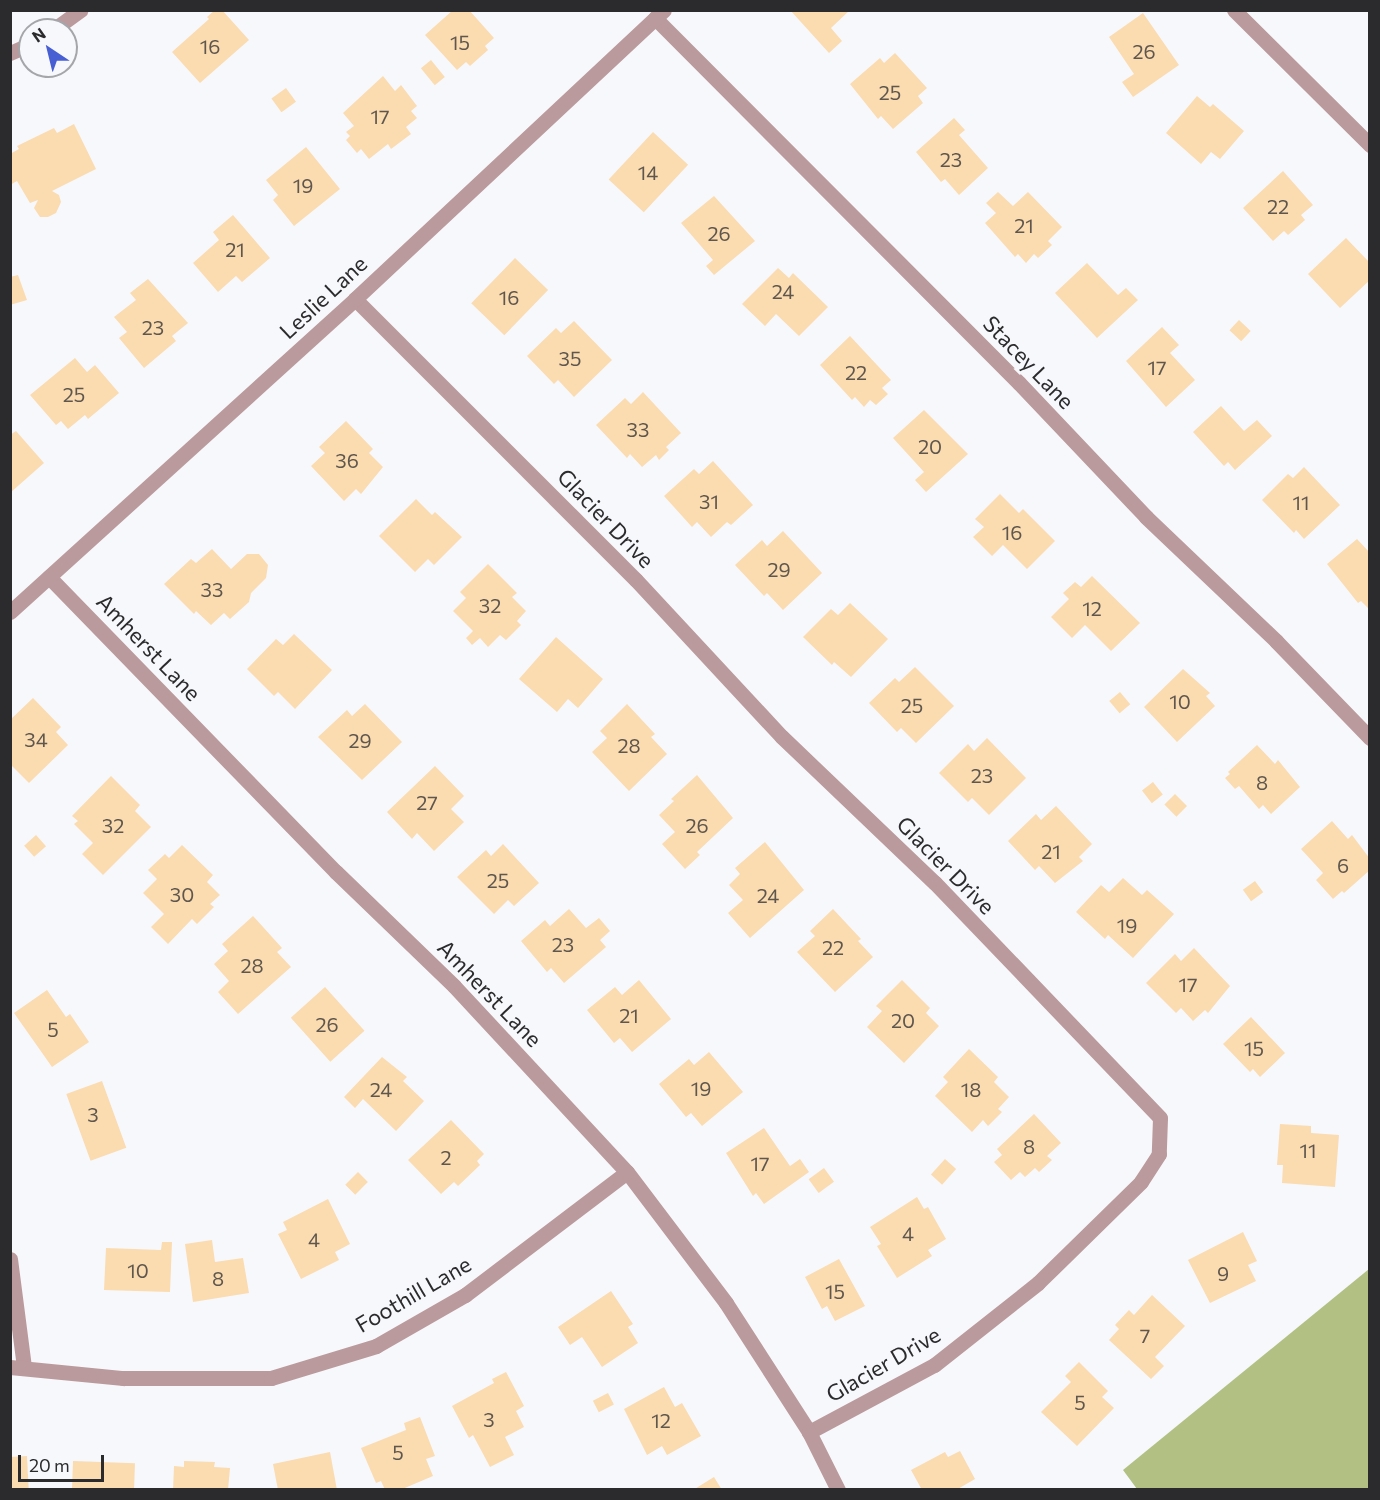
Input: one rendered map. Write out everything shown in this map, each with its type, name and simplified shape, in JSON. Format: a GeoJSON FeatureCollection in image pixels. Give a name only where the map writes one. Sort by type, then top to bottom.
{"type":"FeatureCollection","features":[{"type":"Feature","properties":{"kind":"street"},"geometry":{"type":"LineString","coordinates":[[1234,10],[1370,146]]}},
{"type":"Feature","properties":{"kind":"street","name":"Leslie Lane"},"geometry":{"type":"LineString","coordinates":[[10,612],[355,299],[659,14]]}},
{"type":"Feature","properties":{"kind":"street","name":"Stacey Lane"},"geometry":{"type":"LineString","coordinates":[[659,14],[1019,383],[1146,517],[1276,641],[1370,738]]}},
{"type":"Feature","properties":{"kind":"street","name":"Glacier Drive"},"geometry":{"type":"LineString","coordinates":[[355,299],[619,563],[782,737],[935,883],[1160,1118],[1159,1154],[1141,1182],[1038,1283],[934,1365],[809,1432]]}},
{"type":"Feature","properties":{"kind":"street","name":"Amherst Lane"},"geometry":{"type":"LineString","coordinates":[[49,577],[336,872],[454,986],[627,1172],[726,1303],[809,1432],[838,1490]]}},
{"type":"Feature","properties":{"kind":"street","name":"Foothill Lane"},"geometry":{"type":"LineString","coordinates":[[17,1367],[123,1378],[271,1378],[376,1346],[465,1295],[627,1172]]}},
{"type":"Feature","properties":{"kind":"street"},"geometry":{"type":"LineString","coordinates":[[10,1259],[17,1367]]}},
{"type":"Feature","properties":{"kind":"green space"},"geometry":{"type":"Polygon","coordinates":[[[1369,1269],[1369,1489],[1137,1489],[1123,1470],[1369,1269]]]}},
{"type":"Feature","properties":{"kind":"building"},"geometry":{"type":"Polygon","coordinates":[[[215,10],[222,10],[249,40],[200,83],[172,52],[209,19],[207,17],[215,10]]]}},
{"type":"Feature","properties":{"kind":"building"},"geometry":{"type":"Polygon","coordinates":[[[453,10],[469,10],[494,38],[485,46],[488,50],[470,66],[466,62],[457,70],[425,35],[453,10]]]}},
{"type":"Feature","properties":{"kind":"building"},"geometry":{"type":"Polygon","coordinates":[[[790,10],[850,10],[831,28],[842,41],[829,53],[790,10]]]}},
{"type":"Feature","properties":{"kind":"building"},"geometry":{"type":"Polygon","coordinates":[[[1143,13],[1179,65],[1133,97],[1122,82],[1134,74],[1109,37],[1143,13]]]}},
{"type":"Feature","properties":{"kind":"building"},"geometry":{"type":"Polygon","coordinates":[[[895,53],[927,88],[918,96],[923,103],[893,129],[881,116],[878,119],[850,84],[880,58],[884,63],[895,53]]]}},
{"type":"Feature","properties":{"kind":"building"},"geometry":{"type":"Polygon","coordinates":[[[431,60],[445,77],[435,85],[421,68],[431,60]]]}},
{"type":"Feature","properties":{"kind":"building"},"geometry":{"type":"Polygon","coordinates":[[[383,76],[395,91],[401,85],[417,106],[411,111],[417,118],[406,127],[411,134],[391,149],[388,144],[369,159],[361,149],[357,153],[346,140],[350,136],[346,132],[354,126],[343,113],[383,76]]]}},
{"type":"Feature","properties":{"kind":"building"},"geometry":{"type":"Polygon","coordinates":[[[286,88],[296,102],[281,112],[271,99],[286,88]]]}},
{"type":"Feature","properties":{"kind":"building"},"geometry":{"type":"Polygon","coordinates":[[[1197,96],[1210,107],[1213,104],[1244,131],[1220,159],[1211,152],[1201,164],[1166,133],[1197,96]]]}},
{"type":"Feature","properties":{"kind":"building"},"geometry":{"type":"Polygon","coordinates":[[[954,118],[965,130],[959,135],[988,168],[959,195],[945,179],[941,182],[916,152],[954,118]]]}},
{"type":"Feature","properties":{"kind":"building"},"geometry":{"type":"Polygon","coordinates":[[[74,124],[96,169],[52,191],[59,195],[61,202],[56,213],[48,217],[40,217],[34,208],[38,200],[30,203],[17,181],[10,185],[10,154],[19,149],[17,146],[54,128],[57,133],[74,124]]]}},
{"type":"Feature","properties":{"kind":"building"},"geometry":{"type":"Polygon","coordinates":[[[653,132],[688,165],[644,212],[609,180],[653,132]]]}},
{"type":"Feature","properties":{"kind":"building"},"geometry":{"type":"Polygon","coordinates":[[[306,147],[340,189],[294,226],[273,200],[278,195],[266,180],[306,147]]]}},
{"type":"Feature","properties":{"kind":"building"},"geometry":{"type":"Polygon","coordinates":[[[1283,171],[1313,205],[1301,215],[1305,220],[1288,235],[1284,231],[1273,241],[1243,208],[1283,171]]]}},
{"type":"Feature","properties":{"kind":"building"},"geometry":{"type":"Polygon","coordinates":[[[998,192],[1013,206],[1028,192],[1062,227],[1048,241],[1052,245],[1038,258],[1034,254],[1026,263],[1018,254],[1015,257],[985,223],[996,213],[986,203],[998,192]]]}},
{"type":"Feature","properties":{"kind":"building"},"geometry":{"type":"Polygon","coordinates":[[[714,196],[755,241],[714,275],[706,266],[713,260],[681,223],[714,196]]]}},
{"type":"Feature","properties":{"kind":"building"},"geometry":{"type":"Polygon","coordinates":[[[233,215],[270,258],[242,282],[236,276],[218,292],[193,263],[219,240],[213,232],[233,215]]]}},
{"type":"Feature","properties":{"kind":"building"},"geometry":{"type":"Polygon","coordinates":[[[1346,238],[1370,263],[1370,280],[1340,308],[1308,274],[1346,238]]]}},
{"type":"Feature","properties":{"kind":"building"},"geometry":{"type":"Polygon","coordinates":[[[515,258],[548,290],[504,335],[471,303],[515,258]]]}},
{"type":"Feature","properties":{"kind":"building"},"geometry":{"type":"Polygon","coordinates":[[[1087,263],[1118,295],[1126,288],[1138,300],[1097,338],[1055,293],[1087,263]]]}},
{"type":"Feature","properties":{"kind":"building"},"geometry":{"type":"Polygon","coordinates":[[[778,268],[789,278],[793,273],[828,307],[799,336],[776,314],[765,326],[742,304],[778,268]]]}},
{"type":"Feature","properties":{"kind":"building"},"geometry":{"type":"Polygon","coordinates":[[[18,275],[27,300],[10,305],[10,277],[18,275]]]}},
{"type":"Feature","properties":{"kind":"building"},"geometry":{"type":"Polygon","coordinates":[[[148,279],[188,323],[172,336],[176,341],[144,368],[119,338],[127,332],[114,317],[136,300],[130,293],[148,279]]]}},
{"type":"Feature","properties":{"kind":"building"},"geometry":{"type":"Polygon","coordinates":[[[1239,320],[1251,331],[1241,341],[1229,330],[1239,320]]]}},
{"type":"Feature","properties":{"kind":"building"},"geometry":{"type":"Polygon","coordinates":[[[574,321],[612,360],[574,397],[558,380],[554,384],[527,356],[556,328],[561,333],[574,321]]]}},
{"type":"Feature","properties":{"kind":"building"},"geometry":{"type":"Polygon","coordinates":[[[1162,327],[1179,345],[1170,353],[1195,380],[1166,407],[1126,361],[1162,327]]]}},
{"type":"Feature","properties":{"kind":"building"},"geometry":{"type":"Polygon","coordinates":[[[850,336],[891,380],[882,388],[888,394],[876,405],[870,400],[864,407],[855,397],[852,400],[820,365],[850,336]]]}},
{"type":"Feature","properties":{"kind":"building"},"geometry":{"type":"Polygon","coordinates":[[[75,358],[87,372],[95,365],[119,393],[88,419],[85,415],[68,429],[61,421],[56,425],[30,395],[75,358]]]}},
{"type":"Feature","properties":{"kind":"building"},"geometry":{"type":"Polygon","coordinates":[[[643,392],[681,433],[666,447],[669,450],[659,460],[656,455],[642,467],[630,454],[627,458],[596,425],[625,398],[631,404],[643,392]]]}},
{"type":"Feature","properties":{"kind":"building"},"geometry":{"type":"Polygon","coordinates":[[[1221,406],[1244,431],[1257,420],[1272,436],[1235,470],[1228,462],[1224,466],[1193,432],[1221,406]]]}},
{"type":"Feature","properties":{"kind":"building"},"geometry":{"type":"Polygon","coordinates":[[[924,410],[968,454],[926,492],[915,480],[924,472],[893,438],[924,410]]]}},
{"type":"Feature","properties":{"kind":"building"},"geometry":{"type":"Polygon","coordinates":[[[346,421],[373,449],[369,453],[383,467],[361,494],[356,489],[344,501],[311,466],[325,453],[319,447],[346,421]]]}},
{"type":"Feature","properties":{"kind":"building"},"geometry":{"type":"Polygon","coordinates":[[[16,431],[44,463],[10,493],[10,435],[16,431]]]}},
{"type":"Feature","properties":{"kind":"building"},"geometry":{"type":"Polygon","coordinates":[[[713,461],[753,505],[731,525],[727,522],[711,537],[697,522],[692,527],[664,496],[694,469],[699,474],[713,461]]]}},
{"type":"Feature","properties":{"kind":"building"},"geometry":{"type":"Polygon","coordinates":[[[1304,467],[1340,505],[1304,539],[1296,530],[1294,533],[1262,500],[1288,474],[1293,478],[1304,467]]]}},
{"type":"Feature","properties":{"kind":"building"},"geometry":{"type":"Polygon","coordinates":[[[1000,494],[1019,513],[1023,509],[1055,541],[1027,569],[1003,545],[992,556],[973,537],[984,527],[975,519],[1000,494]]]}},
{"type":"Feature","properties":{"kind":"building"},"geometry":{"type":"Polygon","coordinates":[[[416,499],[432,515],[435,512],[462,537],[434,565],[428,559],[415,572],[379,536],[416,499]]]}},
{"type":"Feature","properties":{"kind":"building"},"geometry":{"type":"Polygon","coordinates":[[[783,531],[822,573],[783,610],[767,593],[764,596],[735,565],[762,540],[767,546],[783,531]]]}},
{"type":"Feature","properties":{"kind":"building"},"geometry":{"type":"Polygon","coordinates":[[[1357,539],[1370,553],[1370,610],[1361,601],[1358,603],[1327,564],[1357,539]]]}},
{"type":"Feature","properties":{"kind":"building"},"geometry":{"type":"Polygon","coordinates":[[[212,549],[231,569],[247,554],[259,554],[268,565],[266,578],[251,593],[249,602],[230,619],[224,613],[211,625],[196,611],[194,614],[164,584],[191,559],[196,563],[212,549]]]}},
{"type":"Feature","properties":{"kind":"building"},"geometry":{"type":"Polygon","coordinates":[[[488,564],[517,593],[512,597],[526,611],[517,621],[521,625],[506,640],[500,635],[488,647],[480,638],[472,645],[466,638],[473,631],[453,611],[466,598],[460,592],[488,564]]]}},
{"type":"Feature","properties":{"kind":"building"},"geometry":{"type":"Polygon","coordinates":[[[1092,576],[1140,623],[1111,651],[1085,625],[1072,638],[1051,617],[1069,599],[1063,593],[1075,582],[1081,587],[1092,576]]]}},
{"type":"Feature","properties":{"kind":"building"},"geometry":{"type":"Polygon","coordinates":[[[850,603],[888,639],[851,677],[834,662],[832,665],[803,637],[831,609],[838,615],[850,603]]]}},
{"type":"Feature","properties":{"kind":"building"},"geometry":{"type":"Polygon","coordinates":[[[294,634],[332,670],[295,709],[278,692],[274,696],[247,669],[276,639],[283,645],[294,634]]]}},
{"type":"Feature","properties":{"kind":"building"},"geometry":{"type":"Polygon","coordinates":[[[556,637],[603,679],[578,708],[568,699],[557,712],[519,679],[556,637]]]}},
{"type":"Feature","properties":{"kind":"building"},"geometry":{"type":"Polygon","coordinates":[[[915,667],[954,706],[916,743],[901,728],[897,732],[869,703],[895,678],[899,682],[915,667]]]}},
{"type":"Feature","properties":{"kind":"building"},"geometry":{"type":"Polygon","coordinates":[[[1183,669],[1210,693],[1206,696],[1215,706],[1177,742],[1144,707],[1183,669]]]}},
{"type":"Feature","properties":{"kind":"building"},"geometry":{"type":"Polygon","coordinates":[[[1120,692],[1130,704],[1120,713],[1109,701],[1120,692]]]}},
{"type":"Feature","properties":{"kind":"building"},"geometry":{"type":"Polygon","coordinates":[[[33,698],[61,727],[56,732],[68,745],[29,783],[10,764],[10,720],[33,698]]]}},
{"type":"Feature","properties":{"kind":"building"},"geometry":{"type":"Polygon","coordinates":[[[365,704],[402,742],[362,780],[318,737],[347,710],[352,716],[365,704]]]}},
{"type":"Feature","properties":{"kind":"building"},"geometry":{"type":"Polygon","coordinates":[[[627,704],[655,734],[651,737],[667,754],[629,791],[592,752],[607,738],[600,731],[627,704]]]}},
{"type":"Feature","properties":{"kind":"building"},"geometry":{"type":"Polygon","coordinates":[[[987,738],[1026,778],[989,815],[972,798],[968,802],[939,773],[968,744],[974,751],[987,738]]]}},
{"type":"Feature","properties":{"kind":"building"},"geometry":{"type":"Polygon","coordinates":[[[1257,745],[1275,764],[1278,760],[1300,787],[1271,814],[1263,805],[1259,809],[1239,786],[1235,789],[1225,778],[1230,774],[1228,772],[1257,745]]]}},
{"type":"Feature","properties":{"kind":"building"},"geometry":{"type":"Polygon","coordinates":[[[435,766],[464,796],[451,809],[464,822],[434,851],[417,833],[412,839],[387,812],[435,766]]]}},
{"type":"Feature","properties":{"kind":"building"},"geometry":{"type":"Polygon","coordinates":[[[697,775],[733,818],[697,852],[700,855],[685,869],[662,844],[675,832],[659,815],[674,801],[671,799],[697,775]]]}},
{"type":"Feature","properties":{"kind":"building"},"geometry":{"type":"Polygon","coordinates":[[[111,776],[140,805],[135,811],[151,827],[103,875],[82,854],[93,843],[74,824],[78,821],[72,816],[111,776]]]}},
{"type":"Feature","properties":{"kind":"building"},"geometry":{"type":"Polygon","coordinates":[[[1153,782],[1163,795],[1152,803],[1142,791],[1153,782]]]}},
{"type":"Feature","properties":{"kind":"building"},"geometry":{"type":"Polygon","coordinates":[[[1175,794],[1187,806],[1176,817],[1164,805],[1175,794]]]}},
{"type":"Feature","properties":{"kind":"building"},"geometry":{"type":"Polygon","coordinates":[[[1056,806],[1092,844],[1079,857],[1083,861],[1055,883],[1039,866],[1035,870],[1008,841],[1036,814],[1041,820],[1056,806]]]}},
{"type":"Feature","properties":{"kind":"building"},"geometry":{"type":"Polygon","coordinates":[[[1332,821],[1348,839],[1352,835],[1370,859],[1370,870],[1344,893],[1342,891],[1333,899],[1316,880],[1323,873],[1301,849],[1332,821]]]}},
{"type":"Feature","properties":{"kind":"building"},"geometry":{"type":"Polygon","coordinates":[[[36,835],[46,846],[34,857],[24,846],[36,835]]]}},
{"type":"Feature","properties":{"kind":"building"},"geometry":{"type":"Polygon","coordinates":[[[765,842],[804,890],[750,938],[728,913],[743,900],[729,885],[740,874],[735,868],[765,842]]]}},
{"type":"Feature","properties":{"kind":"building"},"geometry":{"type":"Polygon","coordinates":[[[503,844],[539,883],[514,906],[508,900],[494,914],[457,877],[486,850],[491,856],[503,844]]]}},
{"type":"Feature","properties":{"kind":"building"},"geometry":{"type":"Polygon","coordinates":[[[182,845],[213,875],[207,882],[220,895],[210,904],[214,907],[197,924],[192,919],[168,944],[151,927],[164,914],[143,893],[157,879],[148,870],[165,854],[169,858],[182,845]]]}},
{"type":"Feature","properties":{"kind":"building"},"geometry":{"type":"Polygon","coordinates":[[[1123,878],[1142,895],[1147,890],[1174,914],[1133,958],[1108,935],[1105,939],[1076,912],[1101,885],[1109,892],[1123,878]]]}},
{"type":"Feature","properties":{"kind":"building"},"geometry":{"type":"Polygon","coordinates":[[[1255,881],[1263,892],[1251,901],[1243,890],[1255,881]]]}},
{"type":"Feature","properties":{"kind":"building"},"geometry":{"type":"Polygon","coordinates":[[[569,909],[586,928],[599,918],[610,931],[600,940],[606,947],[564,983],[551,968],[547,972],[521,941],[545,920],[550,926],[569,909]]]}},
{"type":"Feature","properties":{"kind":"building"},"geometry":{"type":"Polygon","coordinates":[[[833,909],[861,939],[858,941],[873,957],[835,992],[797,952],[815,936],[810,931],[833,909]]]}},
{"type":"Feature","properties":{"kind":"building"},"geometry":{"type":"Polygon","coordinates":[[[253,916],[282,948],[277,952],[291,967],[238,1014],[218,992],[229,981],[214,964],[228,951],[222,944],[253,916]]]}},
{"type":"Feature","properties":{"kind":"building"},"geometry":{"type":"Polygon","coordinates":[[[1194,948],[1230,986],[1208,1013],[1205,1010],[1193,1021],[1181,1008],[1176,1013],[1146,983],[1175,954],[1181,961],[1194,948]]]}},
{"type":"Feature","properties":{"kind":"building"},"geometry":{"type":"Polygon","coordinates":[[[639,980],[671,1019],[632,1052],[620,1038],[614,1043],[587,1010],[615,987],[622,995],[639,980]]]}},
{"type":"Feature","properties":{"kind":"building"},"geometry":{"type":"Polygon","coordinates":[[[902,980],[930,1008],[926,1013],[939,1026],[904,1063],[867,1027],[882,1011],[876,1006],[902,980]]]}},
{"type":"Feature","properties":{"kind":"building"},"geometry":{"type":"Polygon","coordinates":[[[325,987],[364,1031],[330,1062],[291,1018],[325,987]]]}},
{"type":"Feature","properties":{"kind":"building"},"geometry":{"type":"Polygon","coordinates":[[[47,990],[66,1017],[70,1014],[89,1042],[52,1067],[14,1013],[47,990]]]}},
{"type":"Feature","properties":{"kind":"building"},"geometry":{"type":"Polygon","coordinates":[[[1251,1017],[1285,1053],[1260,1077],[1253,1069],[1250,1072],[1223,1044],[1251,1017]]]}},
{"type":"Feature","properties":{"kind":"building"},"geometry":{"type":"Polygon","coordinates":[[[969,1049],[998,1077],[994,1082],[1009,1097],[998,1109],[1002,1112],[988,1126],[983,1120],[972,1132],[935,1096],[948,1082],[943,1077],[969,1049]]]}},
{"type":"Feature","properties":{"kind":"building"},"geometry":{"type":"Polygon","coordinates":[[[709,1052],[743,1092],[702,1126],[691,1113],[686,1117],[659,1084],[689,1059],[694,1065],[709,1052]]]}},
{"type":"Feature","properties":{"kind":"building"},"geometry":{"type":"Polygon","coordinates":[[[382,1057],[407,1077],[403,1081],[424,1101],[396,1131],[363,1099],[355,1108],[344,1097],[382,1057]]]}},
{"type":"Feature","properties":{"kind":"building"},"geometry":{"type":"Polygon","coordinates":[[[102,1081],[126,1148],[91,1161],[66,1094],[102,1081]]]}},
{"type":"Feature","properties":{"kind":"building"},"geometry":{"type":"Polygon","coordinates":[[[1034,1114],[1061,1143],[1047,1156],[1052,1160],[1039,1172],[1035,1168],[1025,1177],[1020,1172],[1011,1180],[994,1162],[1002,1155],[997,1149],[1034,1114]]]}},
{"type":"Feature","properties":{"kind":"building"},"geometry":{"type":"Polygon","coordinates":[[[451,1120],[484,1154],[477,1161],[480,1165],[458,1186],[454,1182],[441,1194],[408,1160],[451,1120]]]}},
{"type":"Feature","properties":{"kind":"building"},"geometry":{"type":"Polygon","coordinates":[[[1280,1124],[1311,1126],[1311,1133],[1339,1135],[1335,1187],[1282,1183],[1283,1165],[1277,1165],[1280,1124]]]}},
{"type":"Feature","properties":{"kind":"building"},"geometry":{"type":"Polygon","coordinates":[[[764,1128],[790,1166],[800,1159],[809,1172],[764,1204],[756,1193],[753,1196],[726,1153],[764,1128]]]}},
{"type":"Feature","properties":{"kind":"building"},"geometry":{"type":"Polygon","coordinates":[[[945,1159],[956,1169],[942,1185],[931,1175],[945,1159]]]}},
{"type":"Feature","properties":{"kind":"building"},"geometry":{"type":"Polygon","coordinates":[[[824,1168],[834,1182],[819,1193],[809,1179],[824,1168]]]}},
{"type":"Feature","properties":{"kind":"building"},"geometry":{"type":"Polygon","coordinates":[[[358,1172],[368,1182],[355,1195],[345,1185],[358,1172]]]}},
{"type":"Feature","properties":{"kind":"building"},"geometry":{"type":"Polygon","coordinates":[[[917,1197],[924,1209],[928,1207],[946,1239],[928,1250],[932,1256],[897,1278],[877,1246],[881,1244],[870,1227],[917,1197]]]}},
{"type":"Feature","properties":{"kind":"building"},"geometry":{"type":"Polygon","coordinates":[[[328,1199],[350,1244],[335,1252],[339,1260],[301,1279],[278,1234],[287,1230],[283,1222],[328,1199]]]}},
{"type":"Feature","properties":{"kind":"building"},"geometry":{"type":"Polygon","coordinates":[[[1243,1232],[1257,1261],[1248,1265],[1256,1281],[1210,1303],[1188,1260],[1243,1232]]]}},
{"type":"Feature","properties":{"kind":"building"},"geometry":{"type":"Polygon","coordinates":[[[212,1240],[215,1262],[243,1258],[249,1293],[193,1302],[185,1244],[212,1240]]]}},
{"type":"Feature","properties":{"kind":"building"},"geometry":{"type":"Polygon","coordinates":[[[162,1242],[172,1242],[170,1292],[104,1290],[106,1248],[161,1250],[162,1242]]]}},
{"type":"Feature","properties":{"kind":"building"},"geometry":{"type":"Polygon","coordinates":[[[839,1259],[865,1306],[835,1321],[827,1306],[822,1309],[805,1277],[839,1259]]]}},
{"type":"Feature","properties":{"kind":"building"},"geometry":{"type":"Polygon","coordinates":[[[611,1291],[633,1324],[628,1327],[638,1343],[602,1367],[582,1337],[570,1345],[558,1327],[611,1291]]]}},
{"type":"Feature","properties":{"kind":"building"},"geometry":{"type":"Polygon","coordinates":[[[1152,1295],[1185,1326],[1155,1357],[1164,1366],[1151,1379],[1109,1340],[1119,1329],[1115,1325],[1129,1310],[1134,1315],[1152,1295]]]}},
{"type":"Feature","properties":{"kind":"building"},"geometry":{"type":"Polygon","coordinates":[[[1079,1362],[1108,1391],[1102,1397],[1114,1408],[1077,1446],[1041,1412],[1071,1382],[1065,1376],[1079,1362]]]}},
{"type":"Feature","properties":{"kind":"building"},"geometry":{"type":"Polygon","coordinates":[[[506,1372],[524,1406],[516,1411],[524,1427],[505,1437],[514,1455],[490,1467],[473,1435],[469,1438],[452,1406],[494,1383],[492,1379],[506,1372]]]}},
{"type":"Feature","properties":{"kind":"building"},"geometry":{"type":"Polygon","coordinates":[[[664,1387],[675,1407],[682,1403],[701,1436],[667,1455],[662,1446],[647,1455],[624,1409],[664,1387]]]}},
{"type":"Feature","properties":{"kind":"building"},"geometry":{"type":"Polygon","coordinates":[[[608,1393],[614,1405],[599,1412],[593,1401],[608,1393]]]}},
{"type":"Feature","properties":{"kind":"building"},"geometry":{"type":"Polygon","coordinates":[[[420,1417],[435,1456],[426,1459],[433,1476],[400,1490],[385,1490],[381,1481],[376,1483],[361,1448],[406,1430],[404,1423],[420,1417]]]}},
{"type":"Feature","properties":{"kind":"building"},"geometry":{"type":"Polygon","coordinates":[[[960,1451],[975,1479],[956,1490],[922,1490],[911,1470],[945,1452],[948,1457],[960,1451]]]}},
{"type":"Feature","properties":{"kind":"building"},"geometry":{"type":"Polygon","coordinates":[[[330,1452],[337,1490],[278,1490],[273,1464],[330,1452]]]}},
{"type":"Feature","properties":{"kind":"building"},"geometry":{"type":"Polygon","coordinates":[[[27,1456],[29,1490],[12,1490],[10,1457],[27,1456]]]}},
{"type":"Feature","properties":{"kind":"building"},"geometry":{"type":"Polygon","coordinates":[[[73,1461],[135,1463],[134,1490],[72,1490],[73,1461]]]}},
{"type":"Feature","properties":{"kind":"building"},"geometry":{"type":"Polygon","coordinates":[[[184,1461],[215,1462],[214,1467],[230,1468],[228,1490],[173,1490],[174,1466],[184,1467],[184,1461]]]}},
{"type":"Feature","properties":{"kind":"building"},"geometry":{"type":"Polygon","coordinates":[[[714,1477],[722,1490],[693,1490],[714,1477]]]}}]}
